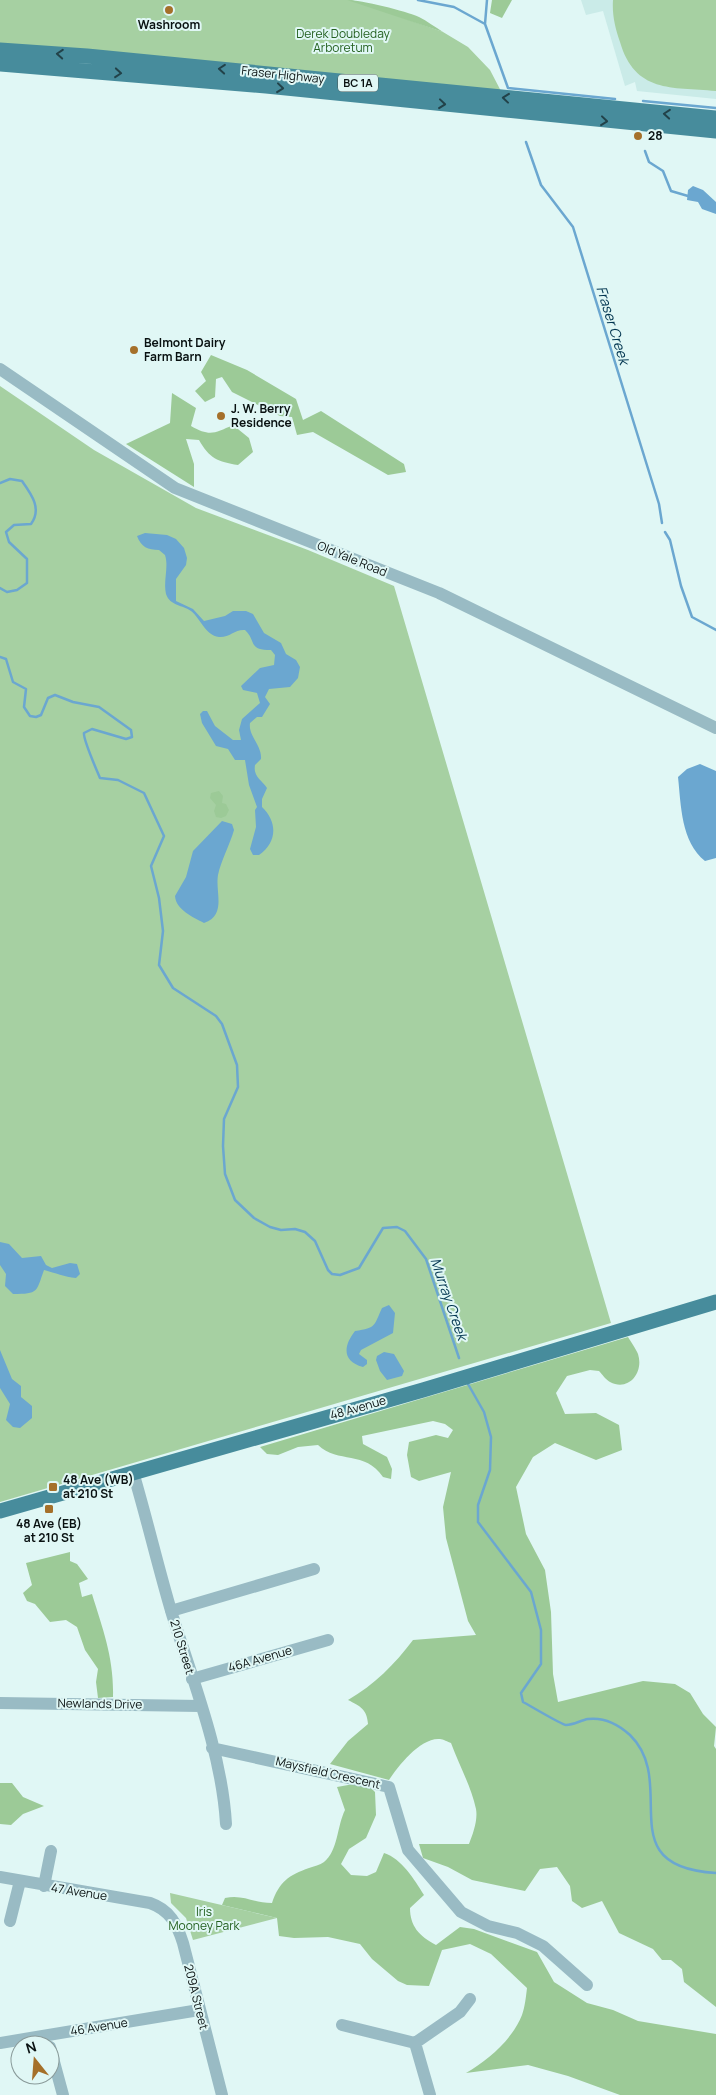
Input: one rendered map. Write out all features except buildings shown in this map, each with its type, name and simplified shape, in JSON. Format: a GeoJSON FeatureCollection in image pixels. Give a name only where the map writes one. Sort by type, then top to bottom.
{"type":"FeatureCollection","features":[{"type":"Feature","properties":{"kind":"main road","name":"Fraser Highway"},"geometry":{"type":"LineString","coordinates":[[0,50],[107,58],[716,118]]}},
{"type":"Feature","properties":{"kind":"main road","name":"Fraser Highway"},"geometry":{"type":"LineString","coordinates":[[0,64],[266,86],[716,131]]}},
{"type":"Feature","properties":{"kind":"main road","name":"48 Avenue"},"geometry":{"type":"LineString","coordinates":[[0,1511],[423,1390],[716,1302]]}},
{"type":"Feature","properties":{"kind":"street","name":"Old Yale Road"},"geometry":{"type":"LineString","coordinates":[[0,369],[175,488],[439,593],[716,728]]}},
{"type":"Feature","properties":{"kind":"street","name":"210 Street"},"geometry":{"type":"LineString","coordinates":[[133,1472],[171,1611],[212,1748],[225,1800],[226,1824]]}},
{"type":"Feature","properties":{"kind":"street"},"geometry":{"type":"LineString","coordinates":[[171,1611],[314,1569]]}},
{"type":"Feature","properties":{"kind":"street","name":"46A Avenue"},"geometry":{"type":"LineString","coordinates":[[192,1678],[328,1640]]}},
{"type":"Feature","properties":{"kind":"street","name":"Newlands Drive"},"geometry":{"type":"LineString","coordinates":[[1,1701],[200,1706]]}},
{"type":"Feature","properties":{"kind":"street","name":"Maysfield Crescent"},"geometry":{"type":"LineString","coordinates":[[212,1748],[389,1787],[408,1850],[461,1912],[488,1926],[516,1934],[543,1946],[586,1985]]}},
{"type":"Feature","properties":{"kind":"street"},"geometry":{"type":"LineString","coordinates":[[44,1886],[51,1850]]}},
{"type":"Feature","properties":{"kind":"street","name":"47 Avenue"},"geometry":{"type":"LineString","coordinates":[[0,1877],[158,1906]]}},
{"type":"Feature","properties":{"kind":"street"},"geometry":{"type":"LineString","coordinates":[[10,1921],[20,1881]]}},
{"type":"Feature","properties":{"kind":"street","name":"209A Street"},"geometry":{"type":"LineString","coordinates":[[158,1906],[172,1917],[179,1931],[222,2095]]}},
{"type":"Feature","properties":{"kind":"street"},"geometry":{"type":"LineString","coordinates":[[342,2025],[415,2042],[435,2031],[460,2012],[470,1999]]}},
{"type":"Feature","properties":{"kind":"street","name":"46 Avenue"},"geometry":{"type":"LineString","coordinates":[[60,2040],[199,2010]]}},
{"type":"Feature","properties":{"kind":"street"},"geometry":{"type":"LineString","coordinates":[[415,2042],[430,2095]]}},
{"type":"Feature","properties":{"kind":"shaded area"},"geometry":{"type":"Polygon","coordinates":[[[581,0],[716,0],[716,99],[637,91],[635,82],[625,86],[603,11],[586,15],[581,0]]]}},
{"type":"Feature","properties":{"kind":"green space","name":"Derek Doubleday Arboretum"},"geometry":{"type":"Polygon","coordinates":[[[0,0],[352,0],[443,32],[468,47],[490,70],[503,95],[0,45],[0,0]]]}},
{"type":"Feature","properties":{"kind":"green space"},"geometry":{"type":"Polygon","coordinates":[[[347,0],[373,4],[413,15],[443,32],[347,0]]]}},
{"type":"Feature","properties":{"kind":"green space"},"geometry":{"type":"Polygon","coordinates":[[[492,0],[512,0],[502,18],[490,13],[492,0]]]}},
{"type":"Feature","properties":{"kind":"green space"},"geometry":{"type":"Polygon","coordinates":[[[613,0],[716,0],[716,91],[684,89],[657,84],[645,79],[635,71],[627,59],[618,37],[613,16],[613,0]]]}},
{"type":"Feature","properties":{"kind":"green space"},"geometry":{"type":"Polygon","coordinates":[[[211,355],[247,370],[296,399],[303,420],[321,411],[404,464],[406,472],[388,475],[313,432],[297,435],[292,417],[280,416],[232,392],[222,377],[216,379],[215,397],[205,402],[195,391],[206,381],[201,372],[211,355]]]}},
{"type":"Feature","properties":{"kind":"green space"},"geometry":{"type":"Polygon","coordinates":[[[0,386],[94,450],[196,508],[308,550],[394,586],[611,1323],[0,1502],[0,386]]]}},
{"type":"Feature","properties":{"kind":"green space"},"geometry":{"type":"Polygon","coordinates":[[[172,393],[196,408],[191,426],[203,432],[212,433],[233,425],[249,438],[253,452],[238,465],[231,464],[220,461],[210,455],[199,440],[186,439],[194,464],[194,487],[126,444],[170,423],[172,393]]]}},
{"type":"Feature","properties":{"kind":"green space"},"geometry":{"type":"Polygon","coordinates":[[[219,791],[223,796],[222,803],[226,804],[229,810],[226,816],[221,818],[216,817],[214,811],[216,805],[210,798],[211,793],[219,791]]]}},
{"type":"Feature","properties":{"kind":"green space"},"geometry":{"type":"Polygon","coordinates":[[[628,1337],[638,1354],[639,1361],[637,1373],[629,1382],[617,1384],[609,1381],[599,1371],[590,1370],[567,1376],[556,1393],[565,1414],[596,1413],[619,1425],[622,1450],[596,1460],[555,1443],[533,1457],[516,1487],[526,1534],[545,1570],[551,1612],[553,1674],[558,1702],[643,1681],[675,1684],[690,1693],[703,1714],[716,1727],[714,1746],[716,1749],[716,2007],[684,1982],[682,1969],[671,1960],[662,1960],[653,1949],[619,1933],[602,1901],[582,1908],[572,1901],[570,1886],[557,1867],[540,1869],[525,1891],[472,1880],[448,1867],[423,1858],[419,1844],[469,1844],[475,1827],[476,1809],[474,1800],[451,1743],[440,1739],[418,1747],[404,1760],[389,1780],[330,1764],[348,1741],[368,1724],[364,1711],[348,1700],[367,1688],[384,1673],[413,1640],[476,1635],[468,1621],[446,1538],[443,1507],[451,1472],[419,1481],[411,1477],[407,1455],[409,1442],[436,1435],[448,1438],[453,1430],[445,1424],[433,1421],[362,1436],[363,1444],[387,1457],[392,1469],[391,1479],[383,1477],[368,1463],[334,1454],[318,1445],[298,1447],[278,1455],[267,1454],[260,1447],[628,1337]]]}},
{"type":"Feature","properties":{"kind":"green space"},"geometry":{"type":"Polygon","coordinates":[[[70,1552],[70,1561],[77,1564],[88,1579],[79,1583],[82,1597],[92,1594],[104,1632],[112,1670],[113,1697],[98,1698],[96,1682],[98,1669],[85,1650],[77,1627],[66,1620],[50,1622],[35,1604],[27,1601],[23,1593],[32,1585],[26,1563],[70,1552]]]}},
{"type":"Feature","properties":{"kind":"green space"},"geometry":{"type":"Polygon","coordinates":[[[365,1782],[375,1792],[376,1815],[366,1838],[349,1849],[341,1864],[351,1875],[367,1876],[376,1872],[384,1853],[402,1865],[412,1876],[424,1895],[410,1908],[410,1914],[420,1934],[436,1945],[460,1927],[474,1929],[537,1952],[554,1982],[587,2003],[613,2010],[638,2021],[716,2034],[716,2095],[620,2095],[568,2076],[528,2065],[466,2073],[491,2056],[506,2041],[518,2024],[524,2009],[527,1988],[491,1954],[470,1944],[442,1950],[429,1986],[407,1985],[398,1981],[372,1959],[360,1944],[328,1937],[294,1938],[279,1936],[277,1918],[222,1905],[225,1898],[231,1897],[272,1903],[278,1890],[286,1880],[296,1873],[324,1862],[335,1845],[345,1810],[337,1787],[365,1782]]]}},
{"type":"Feature","properties":{"kind":"green space"},"geometry":{"type":"Polygon","coordinates":[[[0,1783],[12,1783],[23,1797],[44,1806],[23,1814],[11,1825],[0,1824],[0,1783]]]}},
{"type":"Feature","properties":{"kind":"green space","name":"Iris Mooney Park"},"geometry":{"type":"Polygon","coordinates":[[[170,1893],[277,1918],[193,1940],[186,1918],[171,1903],[170,1893]]]}},
{"type":"Feature","properties":{"kind":"water"},"geometry":{"type":"Polygon","coordinates":[[[693,186],[703,190],[716,202],[716,214],[702,209],[698,202],[687,200],[688,190],[693,186]]]}},
{"type":"Feature","properties":{"kind":"water"},"geometry":{"type":"Polygon","coordinates":[[[145,533],[167,535],[176,539],[184,548],[187,558],[186,565],[176,579],[176,601],[193,609],[204,621],[225,616],[233,611],[246,611],[253,614],[264,633],[281,643],[286,654],[296,660],[300,667],[298,678],[290,687],[269,689],[265,697],[270,704],[262,717],[257,717],[250,723],[251,732],[261,754],[261,759],[255,765],[255,773],[267,788],[262,799],[262,807],[271,819],[273,826],[269,845],[259,855],[253,855],[250,849],[256,827],[255,810],[257,807],[249,785],[245,760],[235,760],[228,749],[216,746],[202,723],[200,714],[203,711],[207,711],[215,726],[233,740],[241,740],[239,730],[242,719],[260,703],[257,693],[243,690],[241,686],[260,668],[274,665],[275,655],[271,650],[255,647],[245,630],[223,637],[214,636],[195,614],[170,601],[165,589],[165,555],[159,550],[148,548],[141,543],[137,536],[145,533]]]}},
{"type":"Feature","properties":{"kind":"water"},"geometry":{"type":"Polygon","coordinates":[[[700,764],[716,771],[716,858],[705,861],[691,844],[687,833],[678,777],[687,769],[700,764]]]}},
{"type":"Feature","properties":{"kind":"water"},"geometry":{"type":"Polygon","coordinates":[[[222,821],[232,824],[234,830],[218,875],[218,909],[211,919],[204,923],[190,916],[182,909],[178,905],[175,896],[186,877],[193,851],[222,821]]]}},
{"type":"Feature","properties":{"kind":"water"},"geometry":{"type":"Polygon","coordinates":[[[0,1242],[9,1244],[22,1258],[41,1256],[46,1265],[52,1268],[70,1263],[77,1264],[80,1274],[76,1278],[44,1270],[38,1287],[35,1290],[28,1293],[13,1294],[5,1286],[6,1274],[0,1265],[0,1242]]]}},
{"type":"Feature","properties":{"kind":"water"},"geometry":{"type":"Polygon","coordinates":[[[389,1305],[395,1313],[393,1333],[361,1350],[359,1354],[367,1360],[367,1364],[363,1367],[351,1361],[348,1357],[347,1347],[351,1336],[355,1331],[367,1329],[374,1325],[382,1308],[389,1305]]]}},
{"type":"Feature","properties":{"kind":"water"},"geometry":{"type":"Polygon","coordinates":[[[0,1350],[12,1379],[21,1386],[21,1397],[32,1406],[32,1418],[20,1428],[13,1427],[6,1420],[10,1404],[0,1388],[0,1350]]]}},
{"type":"Feature","properties":{"kind":"water"},"geometry":{"type":"Polygon","coordinates":[[[384,1352],[394,1354],[404,1371],[402,1376],[387,1380],[380,1371],[376,1360],[377,1356],[384,1352]]]}},
{"type":"Feature","properties":{"kind":"waterway","name":"Fraser Creek"},"geometry":{"type":"LineString","coordinates":[[418,0],[454,7],[485,24],[508,88],[615,99]]}},
{"type":"Feature","properties":{"kind":"waterway"},"geometry":{"type":"LineString","coordinates":[[485,24],[487,0]]}},
{"type":"Feature","properties":{"kind":"waterway"},"geometry":{"type":"LineString","coordinates":[[643,101],[716,108]]}},
{"type":"Feature","properties":{"kind":"waterway","name":"Fraser Creek"},"geometry":{"type":"LineString","coordinates":[[526,142],[541,185],[573,227],[659,504],[662,523]]}},
{"type":"Feature","properties":{"kind":"waterway"},"geometry":{"type":"LineString","coordinates":[[645,151],[649,162],[663,171],[671,191],[688,196]]}},
{"type":"Feature","properties":{"kind":"waterway","name":"Murray Creek"},"geometry":{"type":"LineString","coordinates":[[0,483],[10,479],[22,481],[36,507],[36,513],[31,524],[14,525],[6,532],[9,542],[27,559],[27,583],[17,590],[7,592],[0,588]]}},
{"type":"Feature","properties":{"kind":"waterway","name":"Fraser Creek"},"geometry":{"type":"LineString","coordinates":[[665,532],[670,540],[681,586],[692,617],[716,630]]}},
{"type":"Feature","properties":{"kind":"waterway","name":"Murray Creek"},"geometry":{"type":"LineString","coordinates":[[0,657],[6,659],[13,682],[26,689],[24,707],[30,716],[36,717],[41,715],[48,698],[55,695],[73,702],[99,707],[131,730],[132,737],[126,739],[92,729],[84,733],[84,736],[100,778],[118,780],[144,793],[164,836],[151,866],[159,898],[163,931],[159,965],[173,988],[216,1016],[222,1024],[237,1065],[238,1087],[224,1119],[223,1146],[225,1174],[235,1200],[254,1218],[270,1227],[281,1230],[295,1229],[305,1232],[315,1241],[328,1270],[332,1274],[340,1275],[359,1268],[383,1228],[397,1227],[405,1231],[426,1259],[459,1358]]}},
{"type":"Feature","properties":{"kind":"waterway","name":"Murray Creek"},"geometry":{"type":"LineString","coordinates":[[468,1384],[484,1412],[491,1437],[490,1470],[478,1505],[478,1522],[531,1592],[541,1630],[541,1664],[521,1693],[523,1702],[566,1725],[588,1719],[600,1719],[616,1725],[630,1735],[644,1755],[649,1776],[651,1820],[655,1840],[664,1856],[683,1867],[716,1873]]}},
{"type":"Feature","properties":{"kind":"place","name":"Washroom"},"geometry":{"type":"Point","coordinates":[169,10]}},
{"type":"Feature","properties":{"kind":"place","name":"28"},"geometry":{"type":"Point","coordinates":[638,136]}},
{"type":"Feature","properties":{"kind":"place","name":"Belmont Dairy Farm Barn"},"geometry":{"type":"Point","coordinates":[134,350]}},
{"type":"Feature","properties":{"kind":"place","name":"J. W. Berry Residence"},"geometry":{"type":"Point","coordinates":[221,416]}},
{"type":"Feature","properties":{"kind":"place","name":"48 Ave (WB) at 210 St"},"geometry":{"type":"Point","coordinates":[53,1487]}},
{"type":"Feature","properties":{"kind":"place","name":"48 Ave (EB) at 210 St"},"geometry":{"type":"Point","coordinates":[49,1509]}}]}
